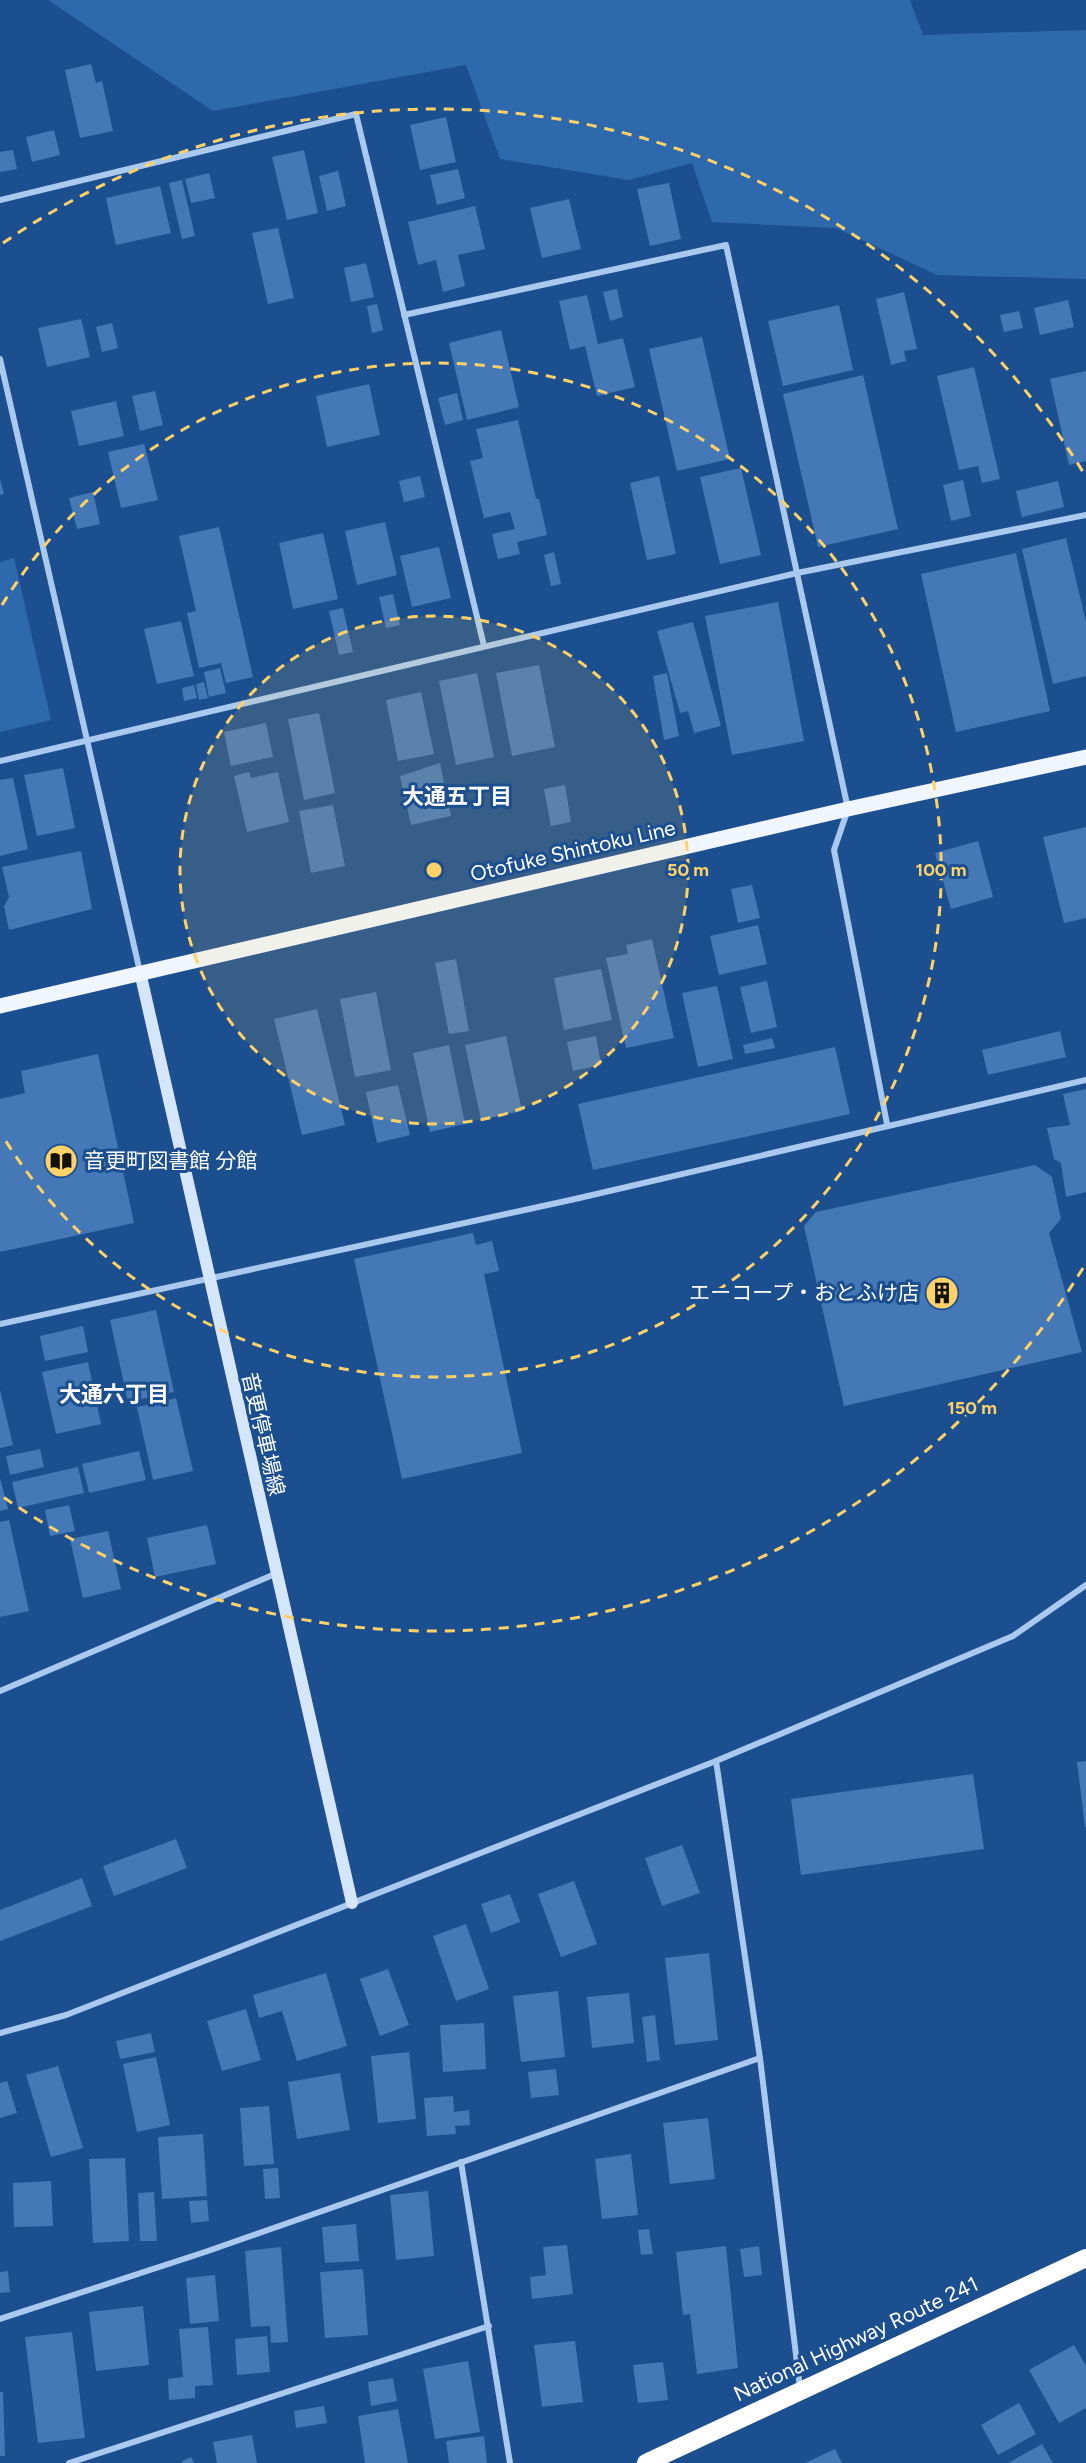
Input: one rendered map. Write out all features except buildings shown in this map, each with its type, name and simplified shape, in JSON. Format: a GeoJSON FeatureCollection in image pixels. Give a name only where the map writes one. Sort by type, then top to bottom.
{"type":"FeatureCollection","features":[{"type":"Feature","properties":{"kind":"highway","name":"National Highway Route 241"},"geometry":{"type":"LineString","coordinates":[[646,2463],[1086,2258]]}},
{"type":"Feature","properties":{"kind":"main road","name":"Otofuke Shintoku Line"},"geometry":{"type":"LineString","coordinates":[[0,1006],[848,809],[1086,757]]}},
{"type":"Feature","properties":{"kind":"main road","name":"音更停車場線"},"geometry":{"type":"LineString","coordinates":[[140,972],[275,1574],[352,1903]]}},
{"type":"Feature","properties":{"kind":"street"},"geometry":{"type":"LineString","coordinates":[[0,200],[356,114],[484,646]]}},
{"type":"Feature","properties":{"kind":"street"},"geometry":{"type":"LineString","coordinates":[[404,315],[726,246],[848,809],[834,850],[887,1124]]}},
{"type":"Feature","properties":{"kind":"street"},"geometry":{"type":"LineString","coordinates":[[0,359],[140,972]]}},
{"type":"Feature","properties":{"kind":"street"},"geometry":{"type":"LineString","coordinates":[[0,761],[797,573],[1086,515]]}},
{"type":"Feature","properties":{"kind":"street"},"geometry":{"type":"LineString","coordinates":[[0,1324],[575,1199],[887,1124],[1086,1080]]}},
{"type":"Feature","properties":{"kind":"street"},"geometry":{"type":"LineString","coordinates":[[0,1691],[275,1574]]}},
{"type":"Feature","properties":{"kind":"street"},"geometry":{"type":"LineString","coordinates":[[0,2033],[66,2015],[716,1761],[1013,1636],[1086,1585]]}},
{"type":"Feature","properties":{"kind":"street"},"geometry":{"type":"LineString","coordinates":[[716,1761],[760,2058],[800,2390]]}},
{"type":"Feature","properties":{"kind":"street"},"geometry":{"type":"LineString","coordinates":[[0,2319],[205,2252],[760,2058]]}},
{"type":"Feature","properties":{"kind":"street"},"geometry":{"type":"LineString","coordinates":[[461,2162],[510,2463]]}},
{"type":"Feature","properties":{"kind":"street"},"geometry":{"type":"LineString","coordinates":[[69,2463],[489,2326]]}},
{"type":"Feature","properties":{"kind":"shaded area"},"geometry":{"type":"Polygon","coordinates":[[[48,0],[910,0],[923,35],[1086,30],[1086,279],[937,275],[836,228],[712,222],[692,163],[629,180],[500,159],[466,65],[213,111],[48,0]]]}},
{"type":"Feature","properties":{"kind":"shaded area"},"geometry":{"type":"Polygon","coordinates":[[[14,558],[51,720],[0,732],[0,562],[14,558]]]}},
{"type":"Feature","properties":{"kind":"place","name":"音更町図書館 分館"},"geometry":{"type":"Point","coordinates":[61,1161]}},
{"type":"Feature","properties":{"kind":"place","name":"エーコープ・おとふけ店"},"geometry":{"type":"Point","coordinates":[942,1293]}},
{"type":"Feature","properties":{"kind":"district","name":"大通五丁目"},"geometry":{"type":"Point","coordinates":[457,796]}},
{"type":"Feature","properties":{"kind":"district","name":"大通六丁目"},"geometry":{"type":"Point","coordinates":[114,1394]}}]}
